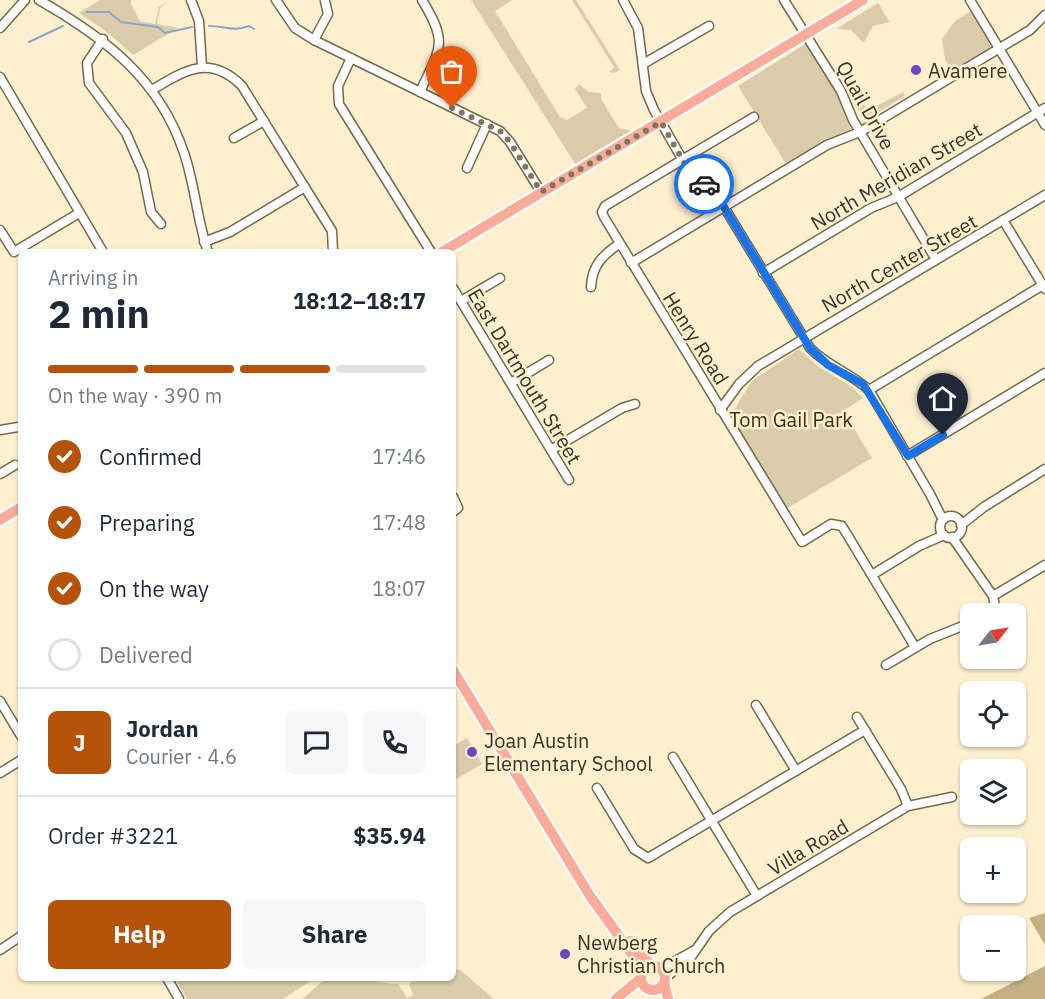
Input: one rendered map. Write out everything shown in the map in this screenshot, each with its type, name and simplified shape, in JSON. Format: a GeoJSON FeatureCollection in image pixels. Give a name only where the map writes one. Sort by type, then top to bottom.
{"type":"FeatureCollection","features":[{"type":"Feature","properties":{"kind":"main road"},"geometry":{"type":"LineString","coordinates":[[447,249],[863,0]]}},
{"type":"Feature","properties":{"kind":"main road"},"geometry":{"type":"LineString","coordinates":[[0,520],[18,509]]}},
{"type":"Feature","properties":{"kind":"main road"},"geometry":{"type":"LineString","coordinates":[[456,675],[590,896],[637,961],[649,989],[659,999]]}},
{"type":"Feature","properties":{"kind":"main road"},"geometry":{"type":"LineString","coordinates":[[619,935],[629,940],[662,972],[668,999]]}},
{"type":"Feature","properties":{"kind":"main road"},"geometry":{"type":"LineString","coordinates":[[616,999],[655,967]]}},
{"type":"Feature","properties":{"kind":"main road"},"geometry":{"type":"LineString","coordinates":[[624,999],[649,989],[658,989],[664,981]]}},
{"type":"Feature","properties":{"kind":"street"},"geometry":{"type":"LineString","coordinates":[[0,28],[25,0]]}},
{"type":"Feature","properties":{"kind":"street"},"geometry":{"type":"LineString","coordinates":[[39,0],[103,39],[152,90],[166,112],[184,154],[207,249]]}},
{"type":"Feature","properties":{"kind":"street"},"geometry":{"type":"LineString","coordinates":[[191,0],[199,21],[201,68]]}},
{"type":"Feature","properties":{"kind":"street"},"geometry":{"type":"LineString","coordinates":[[276,0],[295,27],[314,40],[500,131],[510,142],[541,192]]}},
{"type":"Feature","properties":{"kind":"street"},"geometry":{"type":"LineString","coordinates":[[420,92],[437,55],[441,38],[439,28],[422,0]]}},
{"type":"Feature","properties":{"kind":"street"},"geometry":{"type":"LineString","coordinates":[[623,0],[638,28],[646,91],[682,160],[724,207],[803,338],[819,357],[856,378],[868,390],[993,596],[994,603]]}},
{"type":"Feature","properties":{"kind":"street","name":"Quail Drive"},"geometry":{"type":"LineString","coordinates":[[784,0],[841,91],[860,132],[935,258]]}},
{"type":"Feature","properties":{"kind":"street"},"geometry":{"type":"LineString","coordinates":[[970,0],[999,49],[1041,110],[1045,125]]}},
{"type":"Feature","properties":{"kind":"street"},"geometry":{"type":"LineString","coordinates":[[314,40],[328,14],[325,1]]}},
{"type":"Feature","properties":{"kind":"street"},"geometry":{"type":"LineString","coordinates":[[630,263],[827,145],[860,132],[999,49],[1030,30],[1045,15]]}},
{"type":"Feature","properties":{"kind":"street"},"geometry":{"type":"LineString","coordinates":[[643,64],[709,26]]}},
{"type":"Feature","properties":{"kind":"street"},"geometry":{"type":"LineString","coordinates":[[103,39],[87,63],[89,83],[126,133],[143,172],[151,212],[161,224]]}},
{"type":"Feature","properties":{"kind":"street"},"geometry":{"type":"LineString","coordinates":[[351,58],[338,86],[339,104],[429,249]]}},
{"type":"Feature","properties":{"kind":"street"},"geometry":{"type":"LineString","coordinates":[[152,90],[180,73],[201,68],[217,69],[235,79],[264,121],[332,231],[333,249]]}},
{"type":"Feature","properties":{"kind":"street"},"geometry":{"type":"LineString","coordinates":[[0,77],[101,249]]}},
{"type":"Feature","properties":{"kind":"street","name":"North Meridian Street"},"geometry":{"type":"LineString","coordinates":[[764,273],[1041,110]]}},
{"type":"Feature","properties":{"kind":"street"},"geometry":{"type":"LineString","coordinates":[[682,160],[754,117]]}},
{"type":"Feature","properties":{"kind":"street"},"geometry":{"type":"LineString","coordinates":[[234,138],[264,121]]}},
{"type":"Feature","properties":{"kind":"street"},"geometry":{"type":"LineString","coordinates":[[466,168],[487,124]]}},
{"type":"Feature","properties":{"kind":"street","name":"Henry Road"},"geometry":{"type":"LineString","coordinates":[[682,160],[605,206],[602,212],[630,263],[801,542],[831,524],[842,526],[872,575]]}},
{"type":"Feature","properties":{"kind":"street"},"geometry":{"type":"LineString","coordinates":[[204,242],[230,232],[305,188]]}},
{"type":"Feature","properties":{"kind":"street","name":"North Center Street"},"geometry":{"type":"LineString","coordinates":[[720,410],[739,384],[758,366],[935,258],[943,256],[1045,195]]}},
{"type":"Feature","properties":{"kind":"street"},"geometry":{"type":"LineString","coordinates":[[19,249],[79,213]]}},
{"type":"Feature","properties":{"kind":"street"},"geometry":{"type":"LineString","coordinates":[[868,390],[1044,287],[1003,220]]}},
{"type":"Feature","properties":{"kind":"street"},"geometry":{"type":"LineString","coordinates":[[0,230],[14,252],[18,250]]}},
{"type":"Feature","properties":{"kind":"street"},"geometry":{"type":"LineString","coordinates":[[591,286],[597,263],[619,244]]}},
{"type":"Feature","properties":{"kind":"street"},"geometry":{"type":"LineString","coordinates":[[461,302],[500,278]]}},
{"type":"Feature","properties":{"kind":"street","name":"East Dartmouth Street"},"geometry":{"type":"LineString","coordinates":[[456,293],[569,480]]}},
{"type":"Feature","properties":{"kind":"street"},"geometry":{"type":"LineString","coordinates":[[511,383],[549,360]]}},
{"type":"Feature","properties":{"kind":"street"},"geometry":{"type":"LineString","coordinates":[[908,456],[1045,373]]}},
{"type":"Feature","properties":{"kind":"street"},"geometry":{"type":"LineString","coordinates":[[551,450],[622,408],[635,404]]}},
{"type":"Feature","properties":{"kind":"street"},"geometry":{"type":"LineString","coordinates":[[0,429],[18,427]]}},
{"type":"Feature","properties":{"kind":"street"},"geometry":{"type":"LineString","coordinates":[[0,474],[15,465]]}},
{"type":"Feature","properties":{"kind":"street"},"geometry":{"type":"LineString","coordinates":[[915,647],[872,575],[1045,469]]}},
{"type":"Feature","properties":{"kind":"street"},"geometry":{"type":"LineString","coordinates":[[993,596],[1045,565]]}},
{"type":"Feature","properties":{"kind":"street"},"geometry":{"type":"LineString","coordinates":[[886,665],[939,634],[960,627]]}},
{"type":"Feature","properties":{"kind":"street"},"geometry":{"type":"LineString","coordinates":[[0,701],[18,731]]}},
{"type":"Feature","properties":{"kind":"street"},"geometry":{"type":"LineString","coordinates":[[756,705],[795,771]]}},
{"type":"Feature","properties":{"kind":"street"},"geometry":{"type":"LineString","coordinates":[[858,717],[901,789],[908,806]]}},
{"type":"Feature","properties":{"kind":"street"},"geometry":{"type":"LineString","coordinates":[[597,788],[634,849],[648,858],[659,854],[865,730]]}},
{"type":"Feature","properties":{"kind":"street"},"geometry":{"type":"LineString","coordinates":[[674,757],[757,896]]}},
{"type":"Feature","properties":{"kind":"street"},"geometry":{"type":"LineString","coordinates":[[0,773],[18,762]]}},
{"type":"Feature","properties":{"kind":"street","name":"Villa Road"},"geometry":{"type":"LineString","coordinates":[[664,981],[691,957],[719,921],[757,896],[908,806],[952,797]]}},
{"type":"Feature","properties":{"kind":"street"},"geometry":{"type":"LineString","coordinates":[[0,950],[18,938]]}},
{"type":"Feature","properties":{"kind":"street","name":"Villa Road"},"geometry":{"type":"LineString","coordinates":[[655,967],[666,966],[695,950]]}},
{"type":"Feature","properties":{"kind":"street"},"geometry":{"type":"LineString","coordinates":[[169,981],[179,999]]}},
{"type":"Feature","properties":{"kind":"green space"},"geometry":{"type":"Polygon","coordinates":[[[100,0],[131,0],[140,21],[155,24],[159,7],[168,2],[160,8],[157,24],[178,28],[133,55],[107,32],[79,13],[100,0]]]}},
{"type":"Feature","properties":{"kind":"green space"},"geometry":{"type":"Polygon","coordinates":[[[471,0],[512,0],[495,11],[560,117],[567,120],[587,108],[575,89],[579,84],[589,92],[601,93],[601,99],[619,128],[632,131],[576,165],[471,0]]]}},
{"type":"Feature","properties":{"kind":"green space"},"geometry":{"type":"Polygon","coordinates":[[[572,0],[576,0],[620,70],[614,73],[609,72],[614,67],[572,0]]]}},
{"type":"Feature","properties":{"kind":"green space"},"geometry":{"type":"Polygon","coordinates":[[[878,3],[890,22],[873,26],[864,43],[851,30],[836,29],[878,3]]]}},
{"type":"Feature","properties":{"kind":"green space"},"geometry":{"type":"Polygon","coordinates":[[[971,11],[990,44],[990,48],[953,71],[945,60],[942,39],[955,21],[971,11]]]}},
{"type":"Feature","properties":{"kind":"green space"},"geometry":{"type":"Polygon","coordinates":[[[805,44],[808,45],[837,92],[851,130],[786,164],[738,86],[805,44]]]}},
{"type":"Feature","properties":{"kind":"green space"},"geometry":{"type":"Polygon","coordinates":[[[903,92],[905,96],[864,121],[850,95],[857,96],[856,101],[871,109],[903,92]]]}},
{"type":"Feature","properties":{"kind":"green space","name":"Tom Gail Park"},"geometry":{"type":"Polygon","coordinates":[[[799,349],[816,365],[852,387],[863,398],[843,411],[872,458],[786,509],[730,416],[752,381],[799,349]]]}},
{"type":"Feature","properties":{"kind":"green space"},"geometry":{"type":"Polygon","coordinates":[[[467,738],[482,764],[456,779],[456,744],[467,738]]]}},
{"type":"Feature","properties":{"kind":"green space"},"geometry":{"type":"Polygon","coordinates":[[[456,969],[460,970],[494,999],[302,999],[324,981],[376,981],[398,984],[407,998],[413,995],[409,984],[413,981],[456,981],[456,969]]]}},
{"type":"Feature","properties":{"kind":"green space"},"geometry":{"type":"Polygon","coordinates":[[[177,981],[310,981],[283,999],[187,999],[177,981]]]}},
{"type":"Feature","properties":{"kind":"shaded area"},"geometry":{"type":"Polygon","coordinates":[[[1045,913],[1045,945],[1029,918],[1045,913]]]}},
{"type":"Feature","properties":{"kind":"shaded area"},"geometry":{"type":"Polygon","coordinates":[[[1045,966],[1045,999],[981,999],[1016,981],[1026,981],[1026,976],[1045,966]]]}},
{"type":"Feature","properties":{"kind":"waterway"},"geometry":{"type":"LineString","coordinates":[[87,12],[109,12],[121,22],[158,27],[165,33],[192,27]]}},
{"type":"Feature","properties":{"kind":"waterway"},"geometry":{"type":"LineString","coordinates":[[29,42],[63,26]]}},
{"type":"Feature","properties":{"kind":"waterway"},"geometry":{"type":"LineString","coordinates":[[209,26],[233,29],[249,26],[254,29]]}},
{"type":"Feature","properties":{"kind":"way so far"},"geometry":{"type":"LineString","coordinates":[[452,108],[500,131],[510,142],[541,192],[661,122],[689,171],[704,184]]}},
{"type":"Feature","properties":{"kind":"place","name":"Avamere"},"geometry":{"type":"Point","coordinates":[916,70]}},
{"type":"Feature","properties":{"kind":"place","name":"Joan Austin Elementary School"},"geometry":{"type":"Point","coordinates":[472,752]}},
{"type":"Feature","properties":{"kind":"place","name":"Newberg Christian Church"},"geometry":{"type":"Point","coordinates":[565,954]}},
{"type":"Feature","properties":{"kind":"route"},"geometry":{"type":"LineString","coordinates":[[704,184],[724,207],[810,348],[828,365],[856,378],[863,384],[908,456],[943,435]]}}]}
